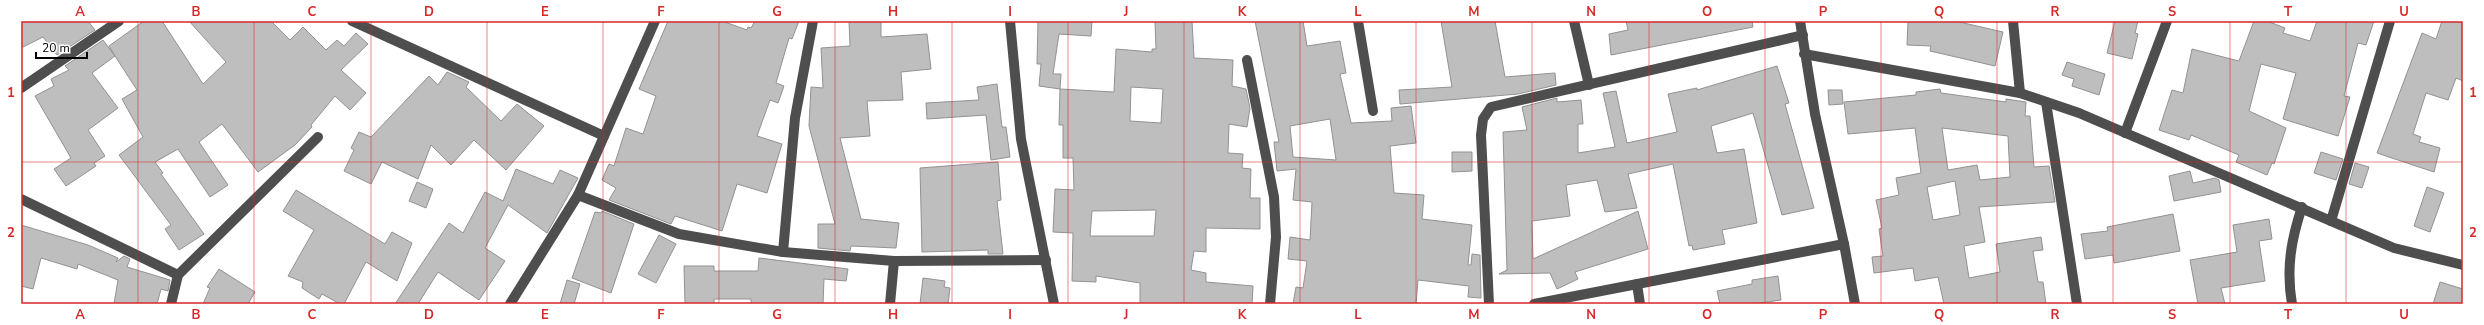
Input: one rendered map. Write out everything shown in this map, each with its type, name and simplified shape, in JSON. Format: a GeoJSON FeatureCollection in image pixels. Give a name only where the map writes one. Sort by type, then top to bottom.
{"type":"FeatureCollection","features":[{"type":"Feature","properties":{"kind":"street"},"geometry":{"type":"LineString","coordinates":[[21,88],[119,21]]}},
{"type":"Feature","properties":{"kind":"street"},"geometry":{"type":"LineString","coordinates":[[352,21],[604,136]]}},
{"type":"Feature","properties":{"kind":"street"},"geometry":{"type":"LineString","coordinates":[[510,304],[578,195],[655,21]]}},
{"type":"Feature","properties":{"kind":"street"},"geometry":{"type":"LineString","coordinates":[[783,252],[795,118],[813,21]]}},
{"type":"Feature","properties":{"kind":"street"},"geometry":{"type":"LineString","coordinates":[[1010,21],[1021,139],[1054,304]]}},
{"type":"Feature","properties":{"kind":"street"},"geometry":{"type":"LineString","coordinates":[[1358,21],[1373,111]]}},
{"type":"Feature","properties":{"kind":"street"},"geometry":{"type":"LineString","coordinates":[[1574,21],[1590,84]]}},
{"type":"Feature","properties":{"kind":"street"},"geometry":{"type":"LineString","coordinates":[[1800,21],[1804,35],[1804,54],[1815,114],[1844,244],[1855,304]]}},
{"type":"Feature","properties":{"kind":"street"},"geometry":{"type":"LineString","coordinates":[[2013,21],[2020,93]]}},
{"type":"Feature","properties":{"kind":"street"},"geometry":{"type":"LineString","coordinates":[[2125,133],[2167,21]]}},
{"type":"Feature","properties":{"kind":"street"},"geometry":{"type":"LineString","coordinates":[[2331,221],[2390,21]]}},
{"type":"Feature","properties":{"kind":"street"},"geometry":{"type":"LineString","coordinates":[[1489,304],[1481,135],[1483,119],[1491,107],[1804,35]]}},
{"type":"Feature","properties":{"kind":"street"},"geometry":{"type":"LineString","coordinates":[[1804,54],[2020,93],[2079,113],[2302,207],[2394,248],[2463,265]]}},
{"type":"Feature","properties":{"kind":"street"},"geometry":{"type":"LineString","coordinates":[[1247,60],[1274,197],[1276,237],[1270,304]]}},
{"type":"Feature","properties":{"kind":"street"},"geometry":{"type":"LineString","coordinates":[[2046,102],[2077,304]]}},
{"type":"Feature","properties":{"kind":"street"},"geometry":{"type":"LineString","coordinates":[[171,304],[178,276],[318,137]]}},
{"type":"Feature","properties":{"kind":"street"},"geometry":{"type":"LineString","coordinates":[[578,195],[679,234],[783,252],[894,261],[1046,260]]}},
{"type":"Feature","properties":{"kind":"street"},"geometry":{"type":"LineString","coordinates":[[21,199],[178,276]]}},
{"type":"Feature","properties":{"kind":"street"},"geometry":{"type":"LineString","coordinates":[[2292,304],[2289,286],[2288,256],[2302,207]]}},
{"type":"Feature","properties":{"kind":"street"},"geometry":{"type":"LineString","coordinates":[[1534,304],[1844,244]]}},
{"type":"Feature","properties":{"kind":"street"},"geometry":{"type":"LineString","coordinates":[[890,304],[894,261]]}},
{"type":"Feature","properties":{"kind":"street"},"geometry":{"type":"LineString","coordinates":[[1637,284],[1640,304]]}},
{"type":"Feature","properties":{"kind":"building"},"geometry":{"type":"Polygon","coordinates":[[[21,21],[88,21],[95,30],[57,55],[43,37],[21,48],[21,21]]]}},
{"type":"Feature","properties":{"kind":"building"},"geometry":{"type":"Polygon","coordinates":[[[144,21],[162,21],[203,84],[226,62],[189,21],[271,21],[290,40],[303,27],[326,50],[337,40],[344,46],[356,33],[368,44],[341,70],[366,93],[350,110],[335,96],[311,125],[312,127],[295,145],[258,172],[222,124],[199,142],[228,185],[210,197],[178,149],[155,162],[163,173],[161,174],[204,234],[179,250],[165,229],[171,225],[119,155],[143,137],[122,99],[137,90],[109,46],[144,21]]]}},
{"type":"Feature","properties":{"kind":"building"},"geometry":{"type":"Polygon","coordinates":[[[668,21],[722,21],[747,30],[748,27],[751,28],[755,21],[799,21],[792,39],[789,38],[776,83],[784,86],[778,103],[770,100],[757,136],[782,144],[767,193],[737,184],[722,231],[675,216],[671,224],[609,200],[616,188],[602,180],[609,164],[614,166],[626,128],[643,134],[656,96],[639,89],[668,21]]]}},
{"type":"Feature","properties":{"kind":"building"},"geometry":{"type":"Polygon","coordinates":[[[849,21],[881,21],[881,37],[927,34],[931,69],[901,72],[903,100],[867,101],[870,136],[840,138],[861,219],[899,223],[896,248],[851,246],[850,251],[818,248],[818,224],[835,224],[809,126],[811,87],[823,88],[821,48],[850,46],[849,21]]]}},
{"type":"Feature","properties":{"kind":"building"},"geometry":{"type":"Polygon","coordinates":[[[1038,21],[1092,21],[1091,36],[1059,34],[1053,74],[1061,74],[1060,89],[1039,86],[1041,64],[1037,64],[1038,21]]]}},
{"type":"Feature","properties":{"kind":"building"},"geometry":{"type":"Polygon","coordinates":[[[1155,21],[1192,21],[1194,58],[1233,60],[1232,86],[1246,89],[1250,108],[1247,127],[1229,124],[1228,153],[1243,154],[1242,168],[1251,169],[1250,198],[1260,198],[1260,229],[1206,228],[1206,252],[1194,251],[1191,270],[1206,273],[1206,282],[1253,286],[1252,304],[1140,304],[1140,283],[1096,276],[1096,282],[1072,281],[1073,233],[1053,232],[1055,189],[1074,190],[1073,158],[1063,158],[1063,125],[1059,125],[1060,89],[1114,92],[1116,49],[1152,52],[1152,49],[1156,49],[1155,21]],[[1131,87],[1130,121],[1161,123],[1163,89],[1131,87]],[[1156,210],[1092,211],[1090,236],[1154,236],[1156,210]]]}},
{"type":"Feature","properties":{"kind":"building"},"geometry":{"type":"Polygon","coordinates":[[[1255,21],[1303,21],[1307,46],[1340,41],[1346,73],[1340,74],[1351,123],[1392,121],[1391,108],[1411,106],[1416,143],[1390,146],[1394,193],[1424,195],[1422,219],[1472,225],[1468,265],[1471,265],[1472,254],[1480,255],[1481,298],[1468,297],[1469,286],[1418,280],[1416,304],[1293,304],[1296,287],[1303,288],[1307,261],[1288,259],[1290,237],[1310,240],[1312,202],[1293,200],[1296,169],[1277,171],[1274,142],[1279,142],[1255,21]],[[1330,119],[1290,126],[1293,157],[1336,160],[1330,119]]]}},
{"type":"Feature","properties":{"kind":"building"},"geometry":{"type":"Polygon","coordinates":[[[1441,21],[1495,21],[1505,77],[1555,73],[1556,85],[1518,94],[1400,104],[1399,90],[1452,87],[1441,21]]]}},
{"type":"Feature","properties":{"kind":"building"},"geometry":{"type":"Polygon","coordinates":[[[1626,21],[1752,21],[1753,27],[1611,55],[1609,34],[1628,30],[1626,21]]]}},
{"type":"Feature","properties":{"kind":"building"},"geometry":{"type":"Polygon","coordinates":[[[1908,21],[1955,21],[2003,32],[1995,66],[1930,51],[1931,46],[1907,45],[1908,21]]]}},
{"type":"Feature","properties":{"kind":"building"},"geometry":{"type":"Polygon","coordinates":[[[2115,21],[2138,21],[2135,33],[2138,34],[2132,59],[2107,53],[2115,21]]]}},
{"type":"Feature","properties":{"kind":"building"},"geometry":{"type":"Polygon","coordinates":[[[2254,21],[2267,21],[2285,28],[2283,33],[2310,41],[2317,21],[2374,21],[2366,45],[2358,43],[2344,96],[2350,97],[2338,136],[2283,119],[2296,73],[2261,64],[2249,111],[2286,128],[2274,164],[2272,163],[2267,175],[2236,162],[2239,155],[2191,135],[2189,140],[2159,130],[2172,90],[2183,93],[2192,49],[2239,61],[2254,21]]]}},
{"type":"Feature","properties":{"kind":"building"},"geometry":{"type":"Polygon","coordinates":[[[2442,21],[2463,21],[2463,81],[2456,78],[2448,100],[2426,93],[2413,134],[2421,137],[2419,142],[2440,148],[2434,172],[2377,153],[2422,33],[2436,39],[2442,21]]]}},
{"type":"Feature","properties":{"kind":"building"},"geometry":{"type":"Polygon","coordinates":[[[103,40],[115,56],[92,73],[118,108],[88,130],[105,156],[94,163],[96,166],[66,186],[54,169],[71,158],[35,96],[54,86],[51,79],[69,70],[65,66],[103,40]]]}},
{"type":"Feature","properties":{"kind":"building"},"geometry":{"type":"Polygon","coordinates":[[[2067,62],[2105,74],[2099,95],[2072,86],[2074,79],[2062,75],[2067,62]]]}},
{"type":"Feature","properties":{"kind":"building"},"geometry":{"type":"Polygon","coordinates":[[[1777,66],[1789,103],[1785,104],[1814,208],[1782,215],[1753,113],[1711,126],[1717,153],[1744,149],[1757,223],[1722,230],[1725,244],[1693,250],[1692,245],[1689,246],[1673,164],[1628,174],[1637,208],[1605,212],[1597,180],[1566,185],[1570,216],[1532,221],[1533,259],[1638,211],[1648,249],[1575,272],[1578,279],[1557,289],[1550,273],[1499,274],[1507,270],[1503,132],[1527,130],[1522,107],[1557,98],[1557,102],[1581,100],[1583,124],[1578,124],[1578,153],[1615,147],[1603,93],[1616,91],[1627,143],[1677,132],[1668,94],[1697,88],[1697,90],[1777,66]]]}},
{"type":"Feature","properties":{"kind":"building"},"geometry":{"type":"Polygon","coordinates":[[[447,72],[469,82],[466,87],[501,121],[517,104],[544,126],[506,170],[474,140],[451,165],[431,145],[418,179],[382,162],[371,184],[344,171],[354,150],[351,148],[359,132],[371,137],[429,76],[438,85],[447,72]]]}},
{"type":"Feature","properties":{"kind":"building"},"geometry":{"type":"Polygon","coordinates":[[[997,84],[1002,127],[1006,127],[1010,157],[991,160],[986,115],[927,119],[926,103],[979,100],[977,87],[997,84]]]}},
{"type":"Feature","properties":{"kind":"building"},"geometry":{"type":"Polygon","coordinates":[[[1940,89],[1941,93],[2006,102],[2006,99],[2026,102],[2025,116],[2030,116],[2034,167],[2049,166],[2055,202],[1979,207],[1985,242],[1964,246],[1969,278],[2000,272],[1996,244],[2041,237],[2043,250],[2033,251],[2038,282],[2043,282],[2046,304],[1944,304],[1938,277],[1915,281],[1913,268],[1874,273],[1872,257],[1883,256],[1879,229],[1882,228],[1876,200],[1899,195],[1896,178],[1921,173],[1915,128],[1848,134],[1844,102],[1916,95],[1916,92],[1940,89]],[[1942,128],[1948,170],[1977,165],[1980,180],[2010,177],[2008,136],[1942,128]],[[1955,181],[1927,187],[1933,220],[1960,215],[1955,181]]]}},
{"type":"Feature","properties":{"kind":"building"},"geometry":{"type":"Polygon","coordinates":[[[1828,90],[1842,90],[1843,104],[1829,105],[1828,90]]]}},
{"type":"Feature","properties":{"kind":"building"},"geometry":{"type":"Polygon","coordinates":[[[1452,152],[1472,152],[1472,171],[1452,172],[1452,152]]]}},
{"type":"Feature","properties":{"kind":"building"},"geometry":{"type":"Polygon","coordinates":[[[2321,152],[2343,159],[2336,180],[2314,173],[2321,152]]]}},
{"type":"Feature","properties":{"kind":"building"},"geometry":{"type":"Polygon","coordinates":[[[998,162],[1001,200],[997,201],[1003,254],[988,254],[988,250],[922,252],[920,168],[998,162]]]}},
{"type":"Feature","properties":{"kind":"building"},"geometry":{"type":"Polygon","coordinates":[[[2355,163],[2369,167],[2362,188],[2349,184],[2355,163]]]}},
{"type":"Feature","properties":{"kind":"building"},"geometry":{"type":"Polygon","coordinates":[[[516,169],[553,184],[560,170],[578,178],[547,233],[508,205],[485,248],[505,261],[479,300],[438,272],[418,304],[395,304],[449,223],[463,233],[485,192],[503,201],[516,169]]]}},
{"type":"Feature","properties":{"kind":"building"},"geometry":{"type":"Polygon","coordinates":[[[2190,171],[2193,183],[2215,178],[2219,180],[2221,192],[2174,201],[2169,176],[2190,171]]]}},
{"type":"Feature","properties":{"kind":"building"},"geometry":{"type":"Polygon","coordinates":[[[417,182],[433,189],[426,208],[409,201],[417,182]]]}},
{"type":"Feature","properties":{"kind":"building"},"geometry":{"type":"Polygon","coordinates":[[[2427,187],[2444,193],[2430,232],[2414,226],[2427,187]]]}},
{"type":"Feature","properties":{"kind":"building"},"geometry":{"type":"Polygon","coordinates":[[[296,190],[385,244],[392,232],[412,243],[397,281],[366,262],[344,304],[340,304],[322,294],[319,299],[302,288],[303,282],[288,276],[314,230],[283,211],[296,190]]]}},
{"type":"Feature","properties":{"kind":"building"},"geometry":{"type":"Polygon","coordinates":[[[602,211],[634,224],[611,293],[572,278],[595,212],[601,213],[602,211]]]}},
{"type":"Feature","properties":{"kind":"building"},"geometry":{"type":"Polygon","coordinates":[[[2173,214],[2180,251],[2114,263],[2113,255],[2085,259],[2081,234],[2108,231],[2107,227],[2173,214]]]}},
{"type":"Feature","properties":{"kind":"building"},"geometry":{"type":"Polygon","coordinates":[[[2269,219],[2272,239],[2259,241],[2265,281],[2221,288],[2225,304],[2198,304],[2190,260],[2237,252],[2233,225],[2269,219]]]}},
{"type":"Feature","properties":{"kind":"building"},"geometry":{"type":"Polygon","coordinates":[[[21,225],[88,245],[118,258],[116,262],[124,256],[130,259],[127,267],[170,280],[168,291],[161,289],[157,304],[114,304],[118,280],[78,264],[77,269],[41,258],[33,289],[21,286],[21,225]]]}},
{"type":"Feature","properties":{"kind":"building"},"geometry":{"type":"Polygon","coordinates":[[[659,235],[676,244],[656,283],[638,274],[659,235]]]}},
{"type":"Feature","properties":{"kind":"building"},"geometry":{"type":"Polygon","coordinates":[[[759,258],[848,269],[846,281],[824,279],[823,304],[751,304],[751,299],[714,299],[714,304],[685,304],[684,266],[714,266],[714,271],[758,271],[759,258]]]}},
{"type":"Feature","properties":{"kind":"building"},"geometry":{"type":"Polygon","coordinates":[[[219,269],[255,292],[248,304],[203,304],[210,288],[207,287],[219,269]]]}},
{"type":"Feature","properties":{"kind":"building"},"geometry":{"type":"Polygon","coordinates":[[[1778,276],[1781,300],[1753,304],[1720,304],[1717,291],[1752,284],[1752,280],[1778,276]]]}},
{"type":"Feature","properties":{"kind":"building"},"geometry":{"type":"Polygon","coordinates":[[[923,278],[945,281],[944,287],[950,288],[948,304],[920,304],[923,278]]]}},
{"type":"Feature","properties":{"kind":"building"},"geometry":{"type":"Polygon","coordinates":[[[567,280],[580,284],[574,304],[560,304],[567,280]]]}},
{"type":"Feature","properties":{"kind":"building"},"geometry":{"type":"Polygon","coordinates":[[[2440,282],[2463,289],[2463,304],[2433,304],[2440,282]]]}}]}
